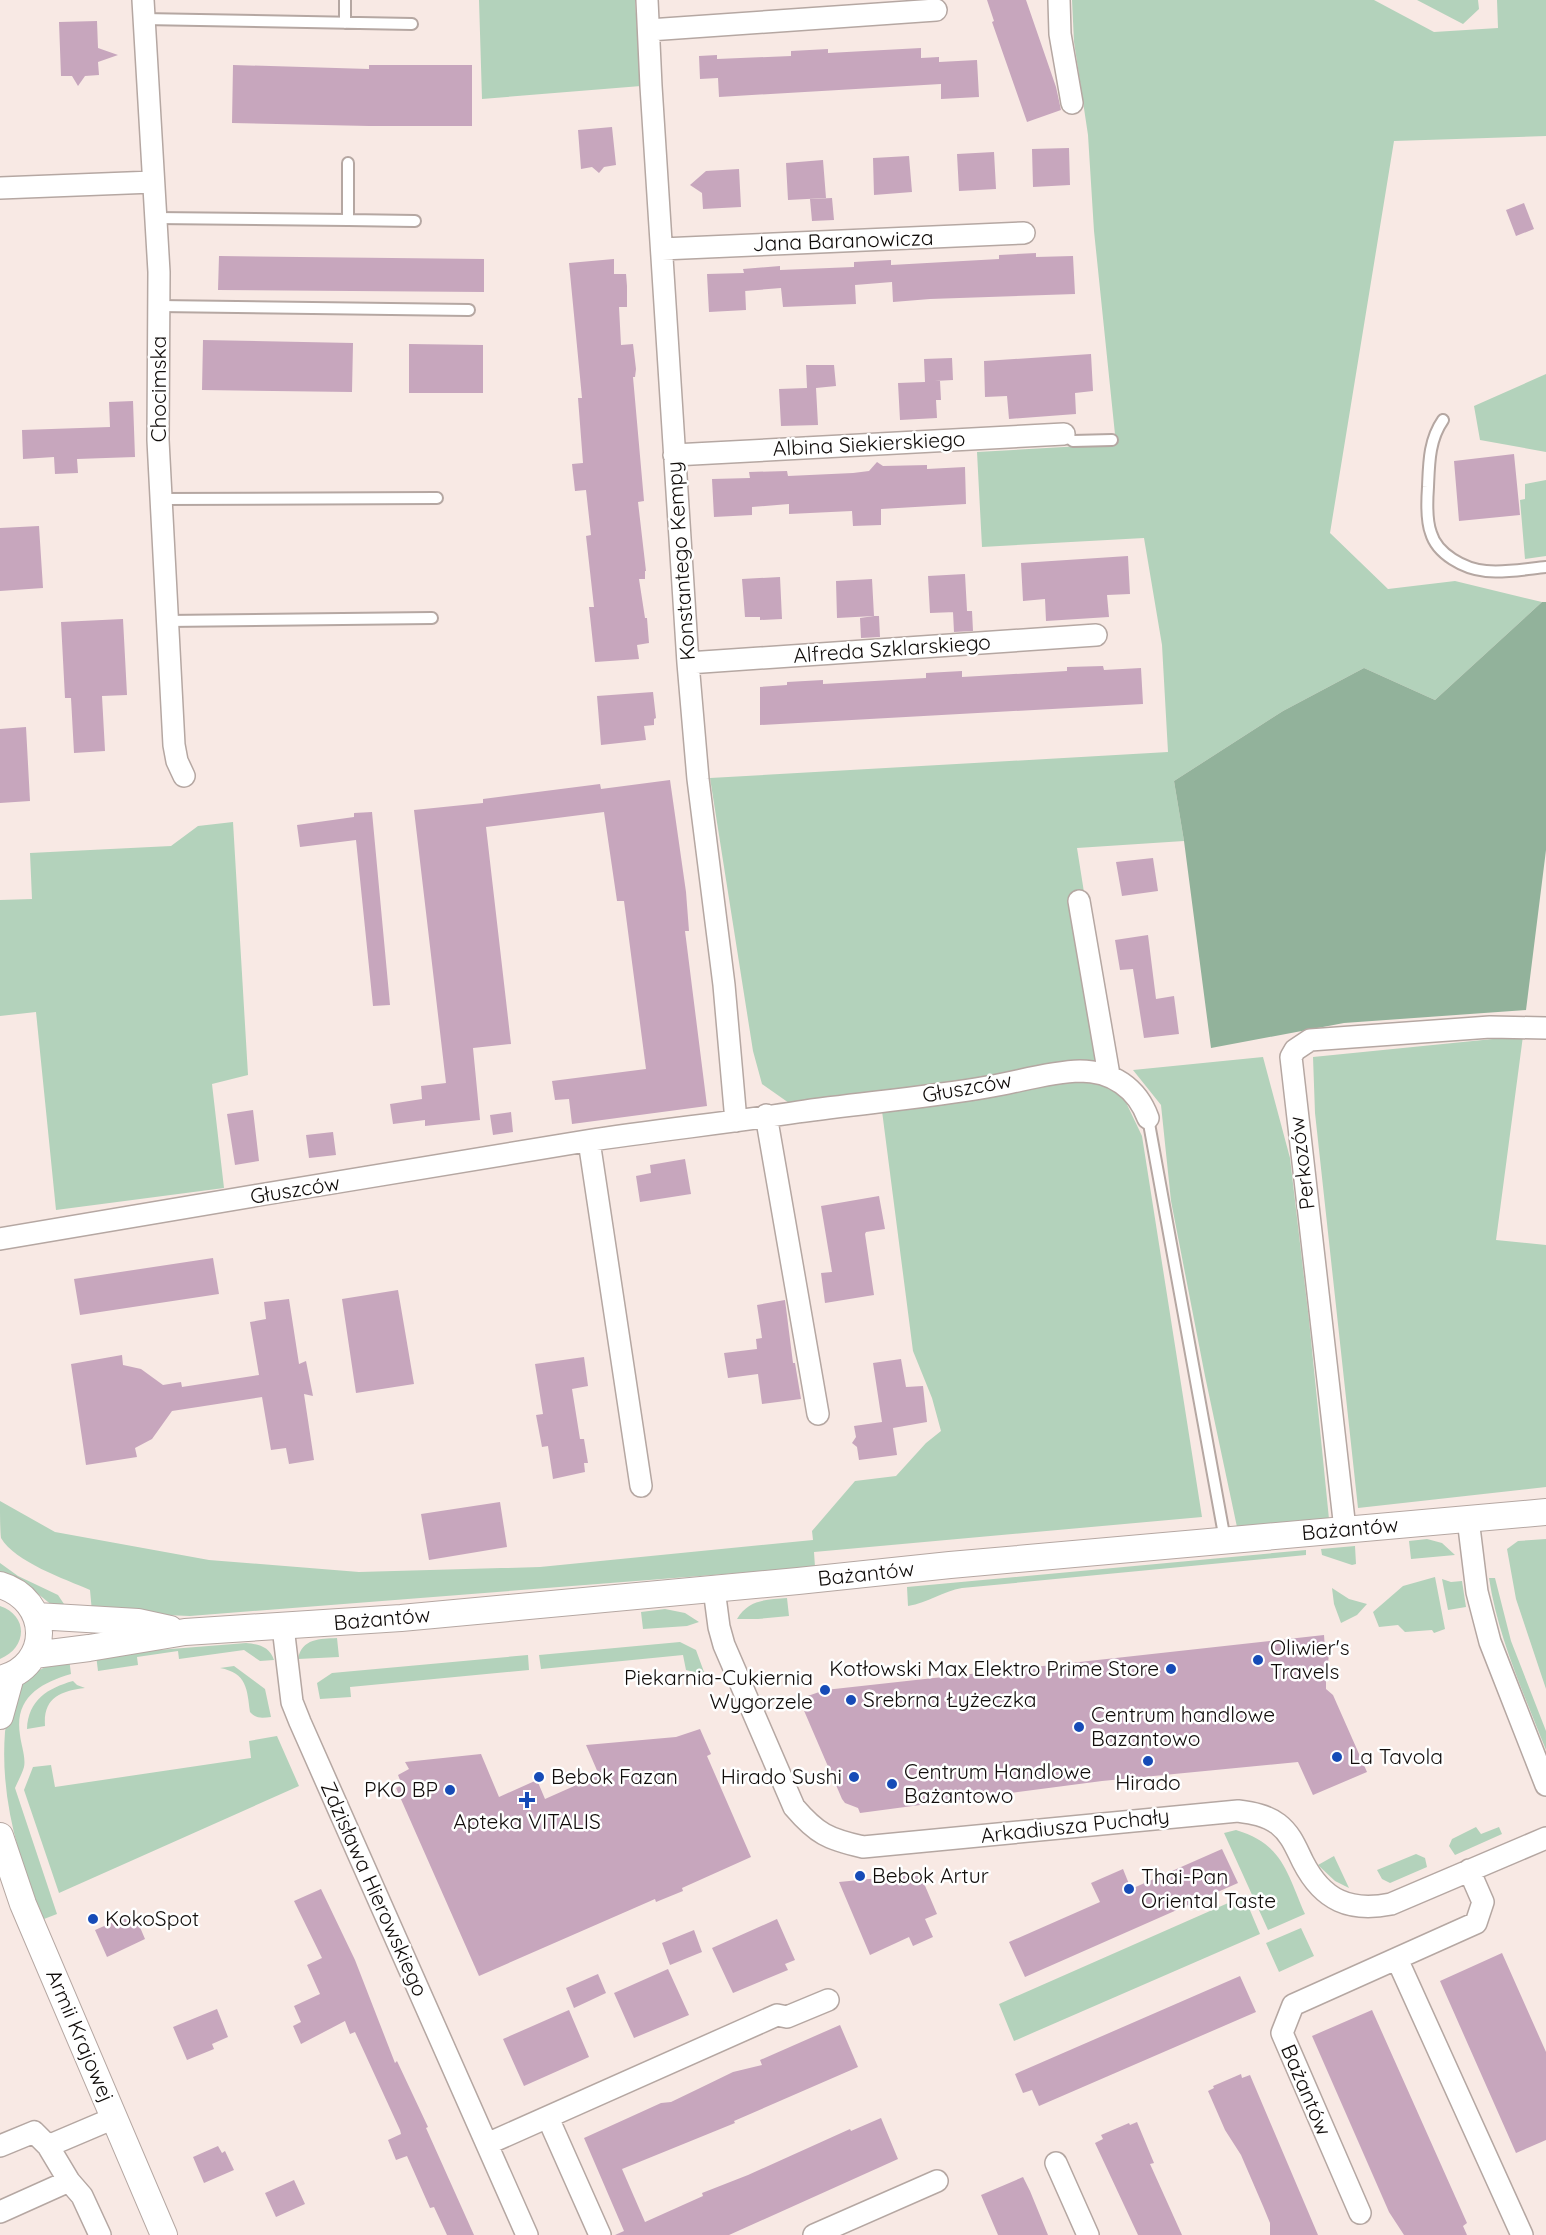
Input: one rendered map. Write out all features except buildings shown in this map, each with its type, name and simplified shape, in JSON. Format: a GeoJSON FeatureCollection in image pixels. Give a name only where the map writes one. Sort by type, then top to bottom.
{"type":"FeatureCollection","features":[{"type":"Feature","properties":{"kind":"street","name":"Konstantego Kempy"},"geometry":{"type":"LineString","coordinates":[[647,0],[688,663],[698,779],[724,985],[736,1121]]}},
{"type":"Feature","properties":{"kind":"street"},"geometry":{"type":"LineString","coordinates":[[1059,0],[1060,34],[1072,103]]}},
{"type":"Feature","properties":{"kind":"street","name":"Chocimska"},"geometry":{"type":"LineString","coordinates":[[143,10],[159,306],[158,440],[167,621],[174,745],[177,761],[184,776]]}},
{"type":"Feature","properties":{"kind":"street"},"geometry":{"type":"LineString","coordinates":[[649,30],[936,10]]}},
{"type":"Feature","properties":{"kind":"street"},"geometry":{"type":"LineString","coordinates":[[0,188],[153,182]]}},
{"type":"Feature","properties":{"kind":"street","name":"Jana Baranowicza"},"geometry":{"type":"LineString","coordinates":[[662,249],[1024,233]]}},
{"type":"Feature","properties":{"kind":"street","name":"Albina Siekierskiego"},"geometry":{"type":"LineString","coordinates":[[674,455],[1064,434]]}},
{"type":"Feature","properties":{"kind":"street","name":"Alfreda Szklarskiego"},"geometry":{"type":"LineString","coordinates":[[688,663],[1096,635]]}},
{"type":"Feature","properties":{"kind":"street"},"geometry":{"type":"LineString","coordinates":[[1079,901],[1109,1076]]}},
{"type":"Feature","properties":{"kind":"street","name":"Perkozów"},"geometry":{"type":"LineString","coordinates":[[1345,1529],[1291,1057],[1294,1050],[1302,1044],[1317,1040],[1490,1027],[1546,1028]]}},
{"type":"Feature","properties":{"kind":"street","name":"Głuszców"},"geometry":{"type":"LineString","coordinates":[[0,1239],[589,1141],[766,1115],[988,1087],[1050,1074],[1082,1071],[1109,1076],[1123,1082],[1143,1104],[1148,1118]]}},
{"type":"Feature","properties":{"kind":"street"},"geometry":{"type":"LineString","coordinates":[[766,1115],[818,1414]]}},
{"type":"Feature","properties":{"kind":"street"},"geometry":{"type":"LineString","coordinates":[[589,1141],[641,1486]]}},
{"type":"Feature","properties":{"kind":"street","name":"Bażantów"},"geometry":{"type":"LineString","coordinates":[[34,1655],[185,1632],[283,1627],[714,1589],[950,1565],[1546,1512]]}},
{"type":"Feature","properties":{"kind":"street"},"geometry":{"type":"LineString","coordinates":[[1468,1519],[1477,1592],[1490,1642],[1546,1785]]}},
{"type":"Feature","properties":{"kind":"street"},"geometry":{"type":"LineString","coordinates":[[0,1585],[26,1599],[36,1616],[39,1635],[34,1655],[24,1667],[5,1677],[0,1716]]}},
{"type":"Feature","properties":{"kind":"street","name":"Arkadiusza Puchały"},"geometry":{"type":"LineString","coordinates":[[714,1589],[724,1645],[794,1807],[812,1828],[836,1841],[863,1847],[1238,1811],[1260,1814],[1278,1824],[1292,1838],[1312,1878],[1329,1895],[1348,1904],[1370,1909],[1392,1904],[1546,1838]]}},
{"type":"Feature","properties":{"kind":"street","name":"Bażantów"},"geometry":{"type":"LineString","coordinates":[[36,1616],[138,1622],[185,1632]]}},
{"type":"Feature","properties":{"kind":"street","name":"Zdzisława Hierowskiego"},"geometry":{"type":"LineString","coordinates":[[283,1627],[292,1702],[300,1722],[527,2235]]}},
{"type":"Feature","properties":{"kind":"street","name":"Armii Krajowej"},"geometry":{"type":"LineString","coordinates":[[0,1836],[24,1904],[164,2235]]}},
{"type":"Feature","properties":{"kind":"street","name":"Bażantów"},"geometry":{"type":"LineString","coordinates":[[1360,2213],[1282,2033],[1293,2005],[1476,1923],[1483,1902],[1469,1870]]}},
{"type":"Feature","properties":{"kind":"street"},"geometry":{"type":"LineString","coordinates":[[1397,1959],[1522,2235]]}},
{"type":"Feature","properties":{"kind":"street"},"geometry":{"type":"LineString","coordinates":[[487,2144],[777,2015],[787,2017],[828,2000]]}},
{"type":"Feature","properties":{"kind":"street"},"geometry":{"type":"LineString","coordinates":[[48,2146],[114,2118]]}},
{"type":"Feature","properties":{"kind":"street"},"geometry":{"type":"LineString","coordinates":[[548,2118],[600,2235]]}},
{"type":"Feature","properties":{"kind":"street"},"geometry":{"type":"LineString","coordinates":[[0,2146],[33,2132],[48,2146],[69,2181],[82,2196],[100,2235]]}},
{"type":"Feature","properties":{"kind":"street"},"geometry":{"type":"LineString","coordinates":[[1056,2163],[1088,2235]]}},
{"type":"Feature","properties":{"kind":"street"},"geometry":{"type":"LineString","coordinates":[[0,2212],[69,2181]]}},
{"type":"Feature","properties":{"kind":"street"},"geometry":{"type":"LineString","coordinates":[[814,2235],[937,2181]]}},
{"type":"Feature","properties":{"kind":"lane"},"geometry":{"type":"LineString","coordinates":[[345,0],[345,22]]}},
{"type":"Feature","properties":{"kind":"lane"},"geometry":{"type":"LineString","coordinates":[[143,10],[412,24]]}},
{"type":"Feature","properties":{"kind":"lane"},"geometry":{"type":"LineString","coordinates":[[348,162],[348,220]]}},
{"type":"Feature","properties":{"kind":"lane"},"geometry":{"type":"LineString","coordinates":[[155,218],[415,220]]}},
{"type":"Feature","properties":{"kind":"lane"},"geometry":{"type":"LineString","coordinates":[[159,306],[469,310]]}},
{"type":"Feature","properties":{"kind":"lane"},"geometry":{"type":"LineString","coordinates":[[1443,420],[1435,435],[1429,455],[1430,531],[1438,548],[1453,559],[1486,571],[1546,567]]}},
{"type":"Feature","properties":{"kind":"lane"},"geometry":{"type":"LineString","coordinates":[[1064,434],[1073,441],[1112,440]]}},
{"type":"Feature","properties":{"kind":"lane"},"geometry":{"type":"LineString","coordinates":[[161,499],[438,498]]}},
{"type":"Feature","properties":{"kind":"lane"},"geometry":{"type":"LineString","coordinates":[[167,621],[432,618]]}},
{"type":"Feature","properties":{"kind":"lane"},"geometry":{"type":"LineString","coordinates":[[1148,1118],[1225,1540]]}},
{"type":"Feature","properties":{"kind":"green space"},"geometry":{"type":"Polygon","coordinates":[[[479,0],[635,0],[641,86],[482,99],[479,0]]]}},
{"type":"Feature","properties":{"kind":"green space"},"geometry":{"type":"Polygon","coordinates":[[[1072,0],[1374,0],[1434,32],[1498,28],[1497,0],[1546,0],[1546,136],[1394,141],[1330,533],[1388,589],[1455,581],[1542,602],[1435,700],[1364,668],[1283,711],[1174,781],[1184,841],[1077,848],[1111,1063],[1005,1073],[834,1100],[789,1103],[762,1084],[753,1051],[710,778],[1168,752],[1162,645],[1144,538],[982,547],[977,452],[1116,444],[1094,231],[1088,135],[1074,42],[1072,0]]]}},
{"type":"Feature","properties":{"kind":"green space"},"geometry":{"type":"Polygon","coordinates":[[[1417,0],[1478,0],[1479,9],[1463,24],[1417,0]]]}},
{"type":"Feature","properties":{"kind":"green space"},"geometry":{"type":"Polygon","coordinates":[[[1546,374],[1546,452],[1480,440],[1474,406],[1546,374]]]}},
{"type":"Feature","properties":{"kind":"green space"},"geometry":{"type":"Polygon","coordinates":[[[1546,480],[1546,556],[1525,559],[1520,500],[1525,499],[1525,484],[1546,480]]]}},
{"type":"Feature","properties":{"kind":"green space"},"geometry":{"type":"Polygon","coordinates":[[[1542,602],[1546,602],[1546,850],[1526,1010],[1344,1023],[1211,1048],[1174,781],[1283,711],[1364,668],[1435,700],[1542,602]]]}},
{"type":"Feature","properties":{"kind":"green space"},"geometry":{"type":"Polygon","coordinates":[[[233,822],[248,1075],[212,1084],[224,1188],[56,1210],[36,1012],[0,1016],[0,900],[32,899],[30,853],[171,846],[198,826],[233,822]]]}},
{"type":"Feature","properties":{"kind":"green space"},"geometry":{"type":"Polygon","coordinates":[[[1523,1036],[1496,1240],[1546,1245],[1546,1487],[1358,1508],[1315,1113],[1313,1057],[1523,1036]]]}},
{"type":"Feature","properties":{"kind":"green space"},"geometry":{"type":"Polygon","coordinates":[[[1263,1057],[1290,1158],[1329,1519],[1237,1527],[1171,1201],[1161,1105],[1133,1070],[1263,1057]]]}},
{"type":"Feature","properties":{"kind":"green space"},"geometry":{"type":"Polygon","coordinates":[[[1055,1081],[1102,1081],[1122,1094],[1142,1136],[1202,1517],[814,1552],[815,1567],[190,1616],[92,1612],[90,1590],[17,1555],[1,1538],[0,1501],[55,1532],[209,1560],[359,1572],[540,1567],[813,1540],[812,1531],[855,1481],[896,1476],[926,1443],[941,1431],[932,1398],[913,1351],[882,1111],[1055,1081]]]}},
{"type":"Feature","properties":{"kind":"green space"},"geometry":{"type":"Polygon","coordinates":[[[1427,1539],[1442,1543],[1455,1555],[1411,1559],[1409,1541],[1427,1539]]]}},
{"type":"Feature","properties":{"kind":"green space"},"geometry":{"type":"Polygon","coordinates":[[[1546,1539],[1546,1689],[1516,1599],[1507,1549],[1518,1541],[1546,1539]]]}},
{"type":"Feature","properties":{"kind":"green space"},"geometry":{"type":"Polygon","coordinates":[[[1355,1546],[1356,1564],[1352,1565],[1322,1555],[1321,1549],[1355,1546]]]}},
{"type":"Feature","properties":{"kind":"green space"},"geometry":{"type":"Polygon","coordinates":[[[1306,1550],[1306,1555],[962,1588],[908,1606],[907,1587],[1306,1550]]]}},
{"type":"Feature","properties":{"kind":"green space"},"geometry":{"type":"Polygon","coordinates":[[[0,1563],[18,1576],[58,1595],[64,1604],[64,1609],[53,1606],[27,1585],[0,1572],[0,1563]]]}},
{"type":"Feature","properties":{"kind":"green space"},"geometry":{"type":"Polygon","coordinates":[[[1435,1577],[1445,1629],[1434,1633],[1432,1630],[1405,1632],[1398,1625],[1379,1627],[1373,1612],[1403,1586],[1435,1577]]]}},
{"type":"Feature","properties":{"kind":"green space"},"geometry":{"type":"Polygon","coordinates":[[[1489,1578],[1495,1578],[1511,1641],[1546,1731],[1546,1750],[1505,1644],[1489,1578]]]}},
{"type":"Feature","properties":{"kind":"green space"},"geometry":{"type":"Polygon","coordinates":[[[1442,1579],[1451,1582],[1462,1581],[1466,1607],[1448,1610],[1442,1579]]]}},
{"type":"Feature","properties":{"kind":"green space"},"geometry":{"type":"Polygon","coordinates":[[[1332,1588],[1349,1599],[1367,1604],[1357,1615],[1341,1623],[1334,1604],[1332,1588]]]}},
{"type":"Feature","properties":{"kind":"green space"},"geometry":{"type":"Polygon","coordinates":[[[787,1598],[789,1616],[737,1619],[753,1604],[765,1600],[787,1598]]]}},
{"type":"Feature","properties":{"kind":"green space"},"geometry":{"type":"Polygon","coordinates":[[[0,1606],[16,1617],[21,1632],[20,1640],[15,1647],[0,1659],[0,1606]]]}},
{"type":"Feature","properties":{"kind":"green space"},"geometry":{"type":"Polygon","coordinates":[[[665,1609],[685,1613],[699,1622],[687,1626],[643,1629],[641,1612],[665,1609]]]}},
{"type":"Feature","properties":{"kind":"green space"},"geometry":{"type":"Polygon","coordinates":[[[337,1638],[339,1657],[298,1659],[303,1647],[308,1643],[337,1638]]]}},
{"type":"Feature","properties":{"kind":"green space"},"geometry":{"type":"Polygon","coordinates":[[[680,1642],[696,1650],[704,1672],[686,1670],[683,1655],[541,1669],[539,1655],[680,1642]]]}},
{"type":"Feature","properties":{"kind":"green space"},"geometry":{"type":"Polygon","coordinates":[[[246,1643],[263,1647],[270,1652],[274,1660],[260,1661],[244,1650],[179,1659],[178,1651],[137,1657],[138,1665],[98,1671],[96,1655],[246,1643]]]}},
{"type":"Feature","properties":{"kind":"green space"},"geometry":{"type":"Polygon","coordinates":[[[528,1655],[529,1670],[350,1687],[351,1697],[320,1699],[317,1683],[332,1673],[528,1655]]]}},
{"type":"Feature","properties":{"kind":"green space"},"geometry":{"type":"Polygon","coordinates":[[[69,1658],[71,1674],[49,1682],[32,1694],[25,1702],[19,1722],[24,1767],[15,1788],[57,1914],[44,1919],[26,1874],[13,1828],[5,1780],[5,1732],[11,1705],[20,1687],[40,1670],[69,1658]]]}},
{"type":"Feature","properties":{"kind":"green space"},"geometry":{"type":"Polygon","coordinates":[[[234,1666],[265,1689],[271,1717],[259,1718],[252,1714],[241,1678],[229,1670],[220,1668],[234,1666]]]}},
{"type":"Feature","properties":{"kind":"green space"},"geometry":{"type":"Polygon","coordinates":[[[73,1681],[85,1688],[68,1691],[55,1698],[47,1709],[45,1726],[27,1729],[28,1719],[35,1703],[55,1687],[73,1681]]]}},
{"type":"Feature","properties":{"kind":"green space"},"geometry":{"type":"Polygon","coordinates":[[[277,1736],[299,1786],[59,1893],[24,1790],[33,1767],[51,1765],[55,1787],[251,1758],[249,1741],[277,1736]]]}},
{"type":"Feature","properties":{"kind":"green space"},"geometry":{"type":"Polygon","coordinates":[[[1476,1827],[1481,1834],[1499,1827],[1502,1834],[1455,1855],[1449,1846],[1452,1839],[1476,1827]]]}},
{"type":"Feature","properties":{"kind":"green space"},"geometry":{"type":"Polygon","coordinates":[[[1236,1830],[1252,1836],[1274,1852],[1288,1873],[1305,1914],[1268,1930],[1224,1833],[1236,1830]]]}},
{"type":"Feature","properties":{"kind":"green space"},"geometry":{"type":"Polygon","coordinates":[[[1416,1854],[1425,1858],[1427,1867],[1390,1883],[1382,1879],[1377,1870],[1416,1854]]]}},
{"type":"Feature","properties":{"kind":"green space"},"geometry":{"type":"Polygon","coordinates":[[[1334,1856],[1349,1888],[1335,1881],[1318,1865],[1334,1856]]]}},
{"type":"Feature","properties":{"kind":"green space"},"geometry":{"type":"Polygon","coordinates":[[[1244,1896],[1260,1934],[1014,2041],[999,2004],[1244,1896]]]}},
{"type":"Feature","properties":{"kind":"green space"},"geometry":{"type":"Polygon","coordinates":[[[1301,1928],[1314,1956],[1279,1972],[1266,1943],[1301,1928]]]}},
{"type":"Feature","properties":{"kind":"place","name":"Oliwier's Travels"},"geometry":{"type":"Point","coordinates":[1258,1660]}},
{"type":"Feature","properties":{"kind":"place","name":"Kotłowski Max Elektro Prime Store"},"geometry":{"type":"Point","coordinates":[1171,1669]}},
{"type":"Feature","properties":{"kind":"place","name":"Piekarnia-Cukiernia Wygorzele"},"geometry":{"type":"Point","coordinates":[825,1690]}},
{"type":"Feature","properties":{"kind":"place","name":"Srebrna Łyżeczka"},"geometry":{"type":"Point","coordinates":[851,1700]}},
{"type":"Feature","properties":{"kind":"place","name":"Centrum handlowe Bazantowo"},"geometry":{"type":"Point","coordinates":[1079,1727]}},
{"type":"Feature","properties":{"kind":"place","name":"La Tavola"},"geometry":{"type":"Point","coordinates":[1337,1757]}},
{"type":"Feature","properties":{"kind":"place","name":"Hirado"},"geometry":{"type":"Point","coordinates":[1148,1761]}},
{"type":"Feature","properties":{"kind":"place","name":"Bebok Fazan"},"geometry":{"type":"Point","coordinates":[539,1777]}},
{"type":"Feature","properties":{"kind":"place","name":"Hirado Sushi"},"geometry":{"type":"Point","coordinates":[854,1777]}},
{"type":"Feature","properties":{"kind":"place","name":"Centrum Handlowe Bażantowo"},"geometry":{"type":"Point","coordinates":[892,1784]}},
{"type":"Feature","properties":{"kind":"place","name":"PKO BP"},"geometry":{"type":"Point","coordinates":[450,1790]}},
{"type":"Feature","properties":{"kind":"place","name":"Apteka VITALIS"},"geometry":{"type":"Point","coordinates":[527,1800]}},
{"type":"Feature","properties":{"kind":"place","name":"Bebok Artur"},"geometry":{"type":"Point","coordinates":[860,1876]}},
{"type":"Feature","properties":{"kind":"place","name":"Thai-Pan Oriental Taste"},"geometry":{"type":"Point","coordinates":[1129,1889]}},
{"type":"Feature","properties":{"kind":"place","name":"KokoSpot"},"geometry":{"type":"Point","coordinates":[93,1919]}}]}
